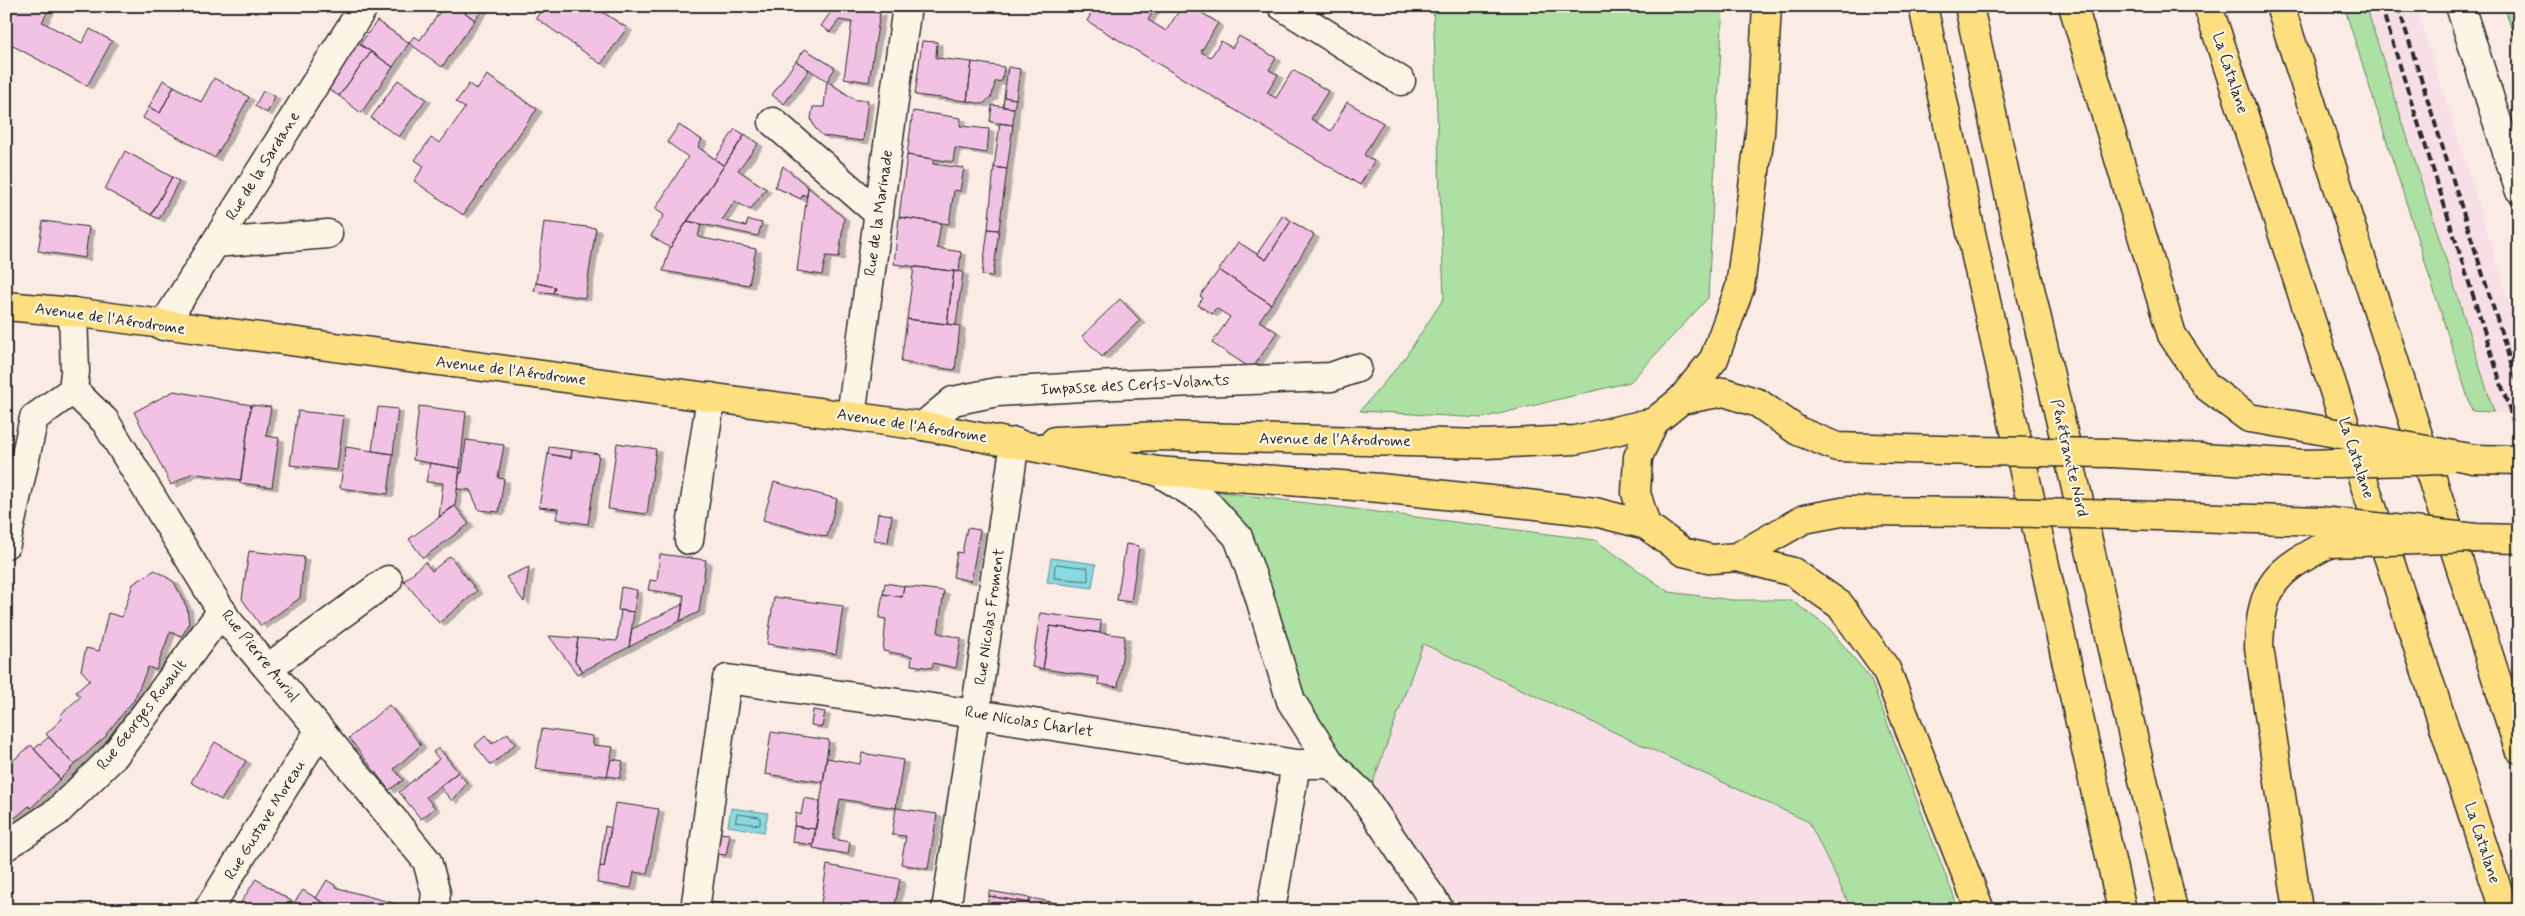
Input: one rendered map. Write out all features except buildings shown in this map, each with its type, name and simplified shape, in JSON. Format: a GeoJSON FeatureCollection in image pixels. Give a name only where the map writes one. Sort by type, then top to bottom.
{"type":"FeatureCollection","features":[{"type":"Feature","properties":{"kind":"main road"},"geometry":{"type":"LineString","coordinates":[[1767,6],[1760,133],[1740,287],[1714,359],[1680,400],[1654,422],[1638,457],[1636,493],[1646,525],[1683,552],[1712,559],[1737,556],[1804,519],[1847,511],[2126,515],[2325,532],[2519,539]]}},
{"type":"Feature","properties":{"kind":"main road"},"geometry":{"type":"LineString","coordinates":[[1922,6],[1979,271],[2122,910]]}},
{"type":"Feature","properties":{"kind":"main road","name":"Pénétrante Nord"},"geometry":{"type":"LineString","coordinates":[[1969,6],[2022,255],[2173,910]]}},
{"type":"Feature","properties":{"kind":"main road"},"geometry":{"type":"LineString","coordinates":[[2073,6],[2172,335],[2206,386],[2249,418],[2474,459]]}},
{"type":"Feature","properties":{"kind":"main road","name":"La Catalane"},"geometry":{"type":"LineString","coordinates":[[2208,6],[2504,910]]}},
{"type":"Feature","properties":{"kind":"main road"},"geometry":{"type":"LineString","coordinates":[[2280,6],[2519,750]]}},
{"type":"Feature","properties":{"kind":"main road","name":"Avenue de l'Aérodrome"},"geometry":{"type":"LineString","coordinates":[[6,306],[72,312],[163,326],[923,426],[1015,442],[1157,472],[1380,488],[1595,512],[1646,525]]}},
{"type":"Feature","properties":{"kind":"main road"},"geometry":{"type":"LineString","coordinates":[[1680,400],[1724,392],[1758,403],[1798,431],[1837,447],[2112,453],[2305,464],[2474,459],[2519,460]]}},
{"type":"Feature","properties":{"kind":"main road","name":"Avenue de l'Aérodrome"},"geometry":{"type":"LineString","coordinates":[[1015,442],[1158,436],[1487,444],[1575,440],[1654,422]]}},
{"type":"Feature","properties":{"kind":"main road"},"geometry":{"type":"LineString","coordinates":[[2298,910],[2259,647],[2260,621],[2271,584],[2325,532]]}},
{"type":"Feature","properties":{"kind":"main road"},"geometry":{"type":"LineString","coordinates":[[1737,556],[1793,572],[1840,605],[1886,669],[1980,910]]}},
{"type":"Feature","properties":{"kind":"street","name":"Rue de la Sardane"},"geometry":{"type":"LineString","coordinates":[[163,326],[364,6]]}},
{"type":"Feature","properties":{"kind":"street"},"geometry":{"type":"LineString","coordinates":[[1282,6],[1401,82]]}},
{"type":"Feature","properties":{"kind":"street"},"geometry":{"type":"LineString","coordinates":[[2460,6],[2519,189]]}},
{"type":"Feature","properties":{"kind":"street","name":"Rue de la Marinade"},"geometry":{"type":"LineString","coordinates":[[851,416],[906,8]]}},
{"type":"Feature","properties":{"kind":"street"},"geometry":{"type":"LineString","coordinates":[[773,122],[879,214]]}},
{"type":"Feature","properties":{"kind":"street"},"geometry":{"type":"LineString","coordinates":[[215,243],[328,234]]}},
{"type":"Feature","properties":{"kind":"street"},"geometry":{"type":"LineString","coordinates":[[6,544],[34,418],[73,390],[75,372],[72,312]]}},
{"type":"Feature","properties":{"kind":"street","name":"Impasse des Cerfs-Volants"},"geometry":{"type":"LineString","coordinates":[[923,426],[953,401],[998,392],[1116,385],[1330,377],[1356,368]]}},
{"type":"Feature","properties":{"kind":"street","name":"Rue Pierre Auriol"},"geometry":{"type":"LineString","coordinates":[[73,390],[105,421],[222,611],[427,861],[436,893],[434,910]]}},
{"type":"Feature","properties":{"kind":"street"},"geometry":{"type":"LineString","coordinates":[[689,540],[711,397]]}},
{"type":"Feature","properties":{"kind":"street","name":"Rue Nicolas Froment"},"geometry":{"type":"LineString","coordinates":[[946,910],[1015,442]]}},
{"type":"Feature","properties":{"kind":"street"},"geometry":{"type":"LineString","coordinates":[[1157,472],[1205,501],[1238,537],[1258,592],[1290,701],[1331,764],[1361,793],[1440,910]]}},
{"type":"Feature","properties":{"kind":"street"},"geometry":{"type":"LineString","coordinates":[[268,668],[388,580]]}},
{"type":"Feature","properties":{"kind":"street","name":"Rue Georges Rouault"},"geometry":{"type":"LineString","coordinates":[[6,846],[57,812],[114,756],[222,611]]}},
{"type":"Feature","properties":{"kind":"street","name":"Rue Nicolas Charlet"},"geometry":{"type":"LineString","coordinates":[[695,910],[727,679],[976,714],[1296,764],[1331,764]]}},
{"type":"Feature","properties":{"kind":"street","name":"Rue Gustave Moreau"},"geometry":{"type":"LineString","coordinates":[[208,910],[320,730]]}},
{"type":"Feature","properties":{"kind":"street"},"geometry":{"type":"LineString","coordinates":[[1271,910],[1296,764]]}},
{"type":"Feature","properties":{"kind":"shaded area"},"geometry":{"type":"Polygon","coordinates":[[[2366,6],[2416,6],[2519,333],[2519,414],[2494,412],[2366,6]]]}},
{"type":"Feature","properties":{"kind":"shaded area"},"geometry":{"type":"Polygon","coordinates":[[[1423,644],[1809,822],[1852,910],[1456,910],[1372,785],[1423,644]]]}},
{"type":"Feature","properties":{"kind":"green space"},"geometry":{"type":"Polygon","coordinates":[[[1433,6],[1723,6],[1708,298],[1630,382],[1482,418],[1360,411],[1404,359],[1444,298],[1433,6]]]}},
{"type":"Feature","properties":{"kind":"green space"},"geometry":{"type":"Polygon","coordinates":[[[2344,6],[2366,6],[2494,412],[2472,411],[2344,6]]]}},
{"type":"Feature","properties":{"kind":"green space"},"geometry":{"type":"Polygon","coordinates":[[[2504,6],[2519,6],[2519,53],[2504,6]]]}},
{"type":"Feature","properties":{"kind":"green space"},"geometry":{"type":"Polygon","coordinates":[[[1213,491],[1595,540],[1669,592],[1732,600],[1791,600],[1829,628],[1870,678],[1959,910],[1852,910],[1809,822],[1423,644],[1372,785],[1341,755],[1303,696],[1271,588],[1250,529],[1213,491]]]}},
{"type":"Feature","properties":{"kind":"water"},"geometry":{"type":"Polygon","coordinates":[[[1051,558],[1096,564],[1092,588],[1047,582],[1051,558]]]}},
{"type":"Feature","properties":{"kind":"water"},"geometry":{"type":"Polygon","coordinates":[[[731,808],[768,813],[764,832],[728,826],[731,808]]]}},
{"type":"Feature","properties":{"kind":"railway"},"geometry":{"type":"LineString","coordinates":[[2381,6],[2519,440]]}},
{"type":"Feature","properties":{"kind":"railway"},"geometry":{"type":"LineString","coordinates":[[2398,6],[2519,389]]}}]}
